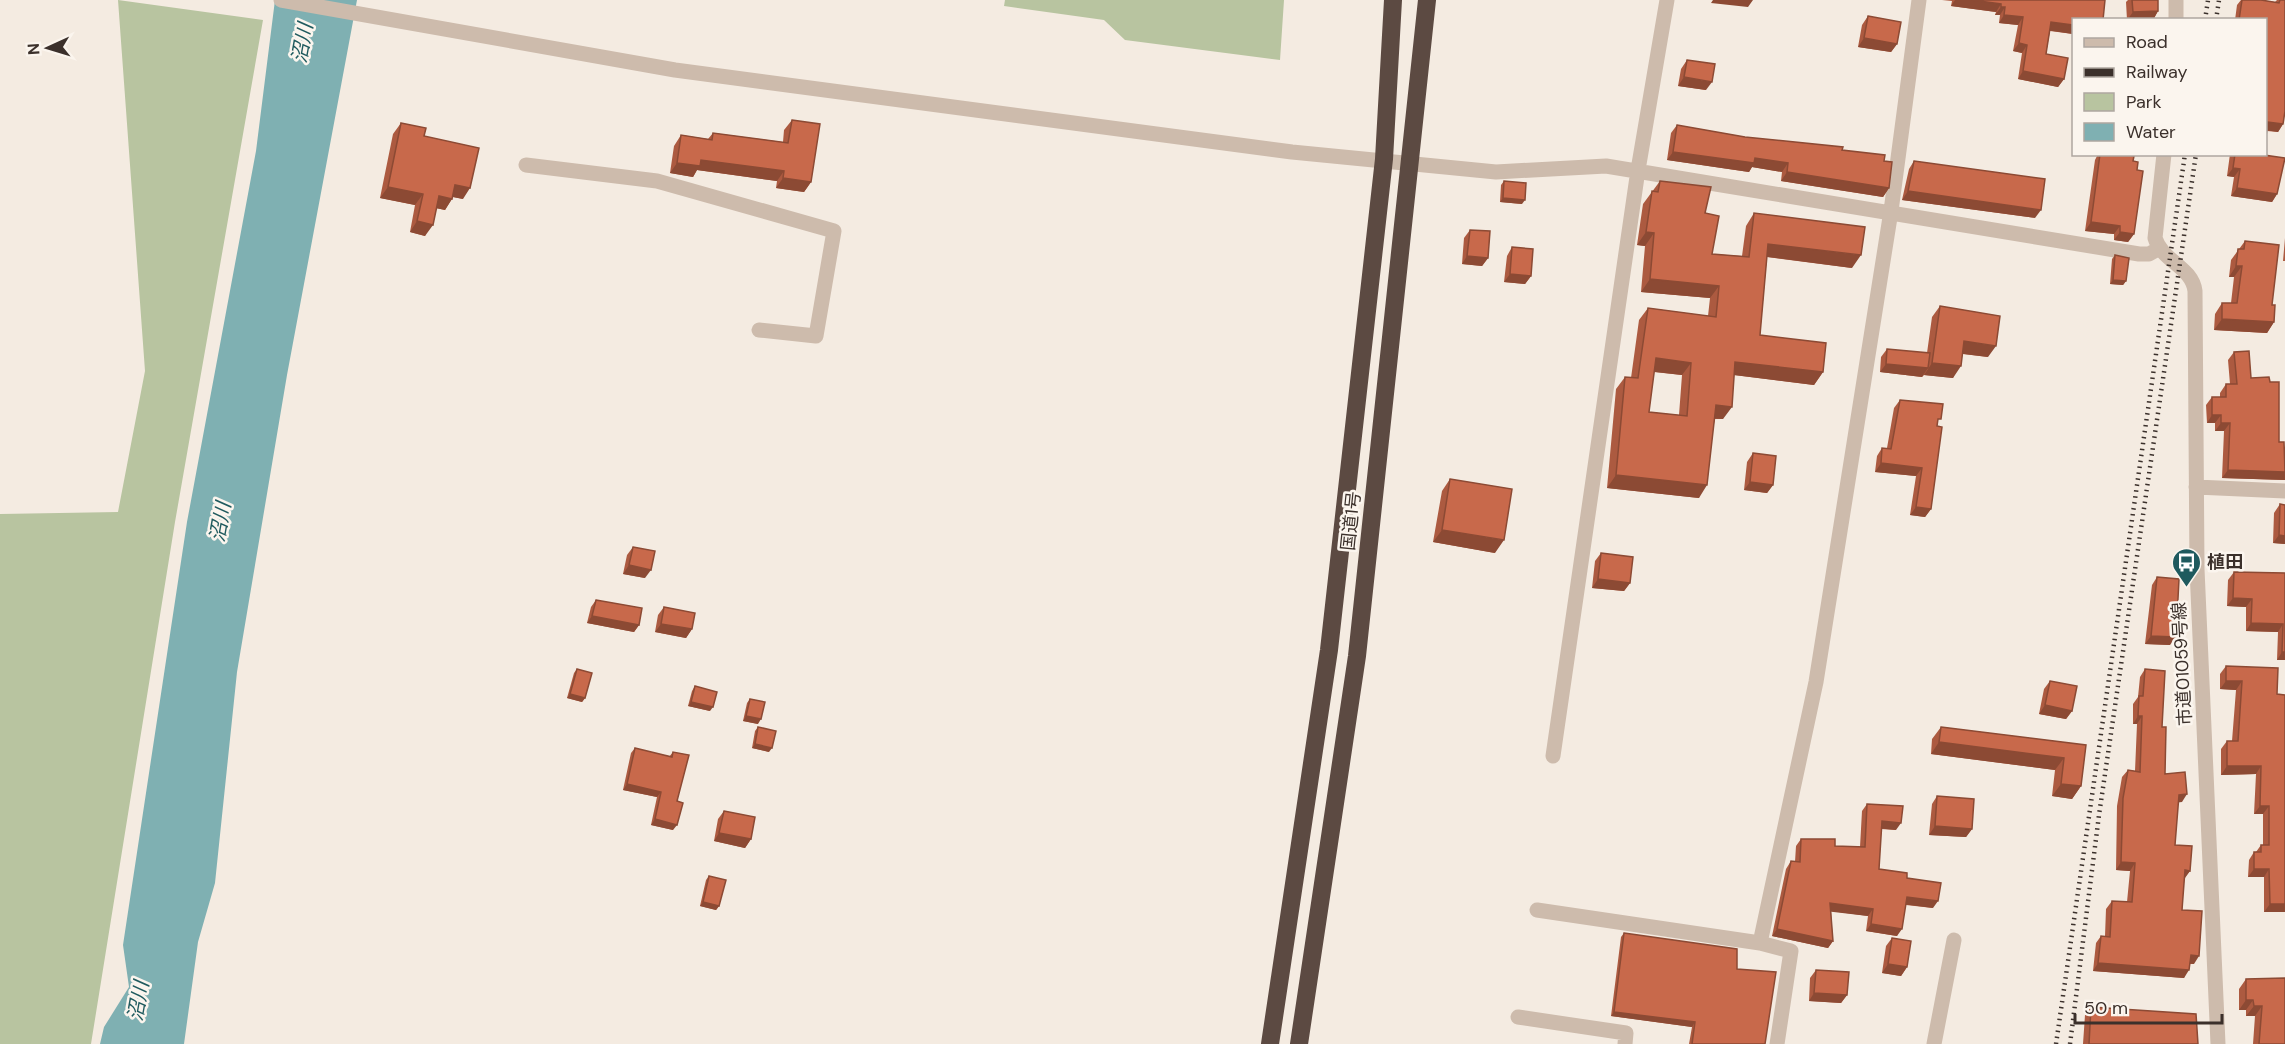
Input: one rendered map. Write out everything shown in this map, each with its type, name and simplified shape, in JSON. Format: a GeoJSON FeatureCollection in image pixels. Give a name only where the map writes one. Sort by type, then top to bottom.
{"type":"FeatureCollection","features":[{"type":"Feature","properties":{"kind":"highway","name":"国道1号"},"geometry":{"type":"LineString","coordinates":[[1270,1044],[1329,650],[1384,159],[1393,0]]}},
{"type":"Feature","properties":{"kind":"highway","name":"国道1号"},"geometry":{"type":"LineString","coordinates":[[1299,1044],[1357,656],[1411,164],[1426,0]]}},
{"type":"Feature","properties":{"kind":"street"},"geometry":{"type":"LineString","coordinates":[[281,0],[675,70],[1292,152],[1384,159],[1411,164],[1496,172],[1606,165],[2139,254],[2150,254],[2158,249],[2155,227],[2164,156]]}},
{"type":"Feature","properties":{"kind":"street"},"geometry":{"type":"LineString","coordinates":[[1552,756],[1638,170],[1666,0]]}},
{"type":"Feature","properties":{"kind":"street"},"geometry":{"type":"LineString","coordinates":[[1760,943],[1816,682],[1891,211],[1919,0]]}},
{"type":"Feature","properties":{"kind":"street"},"geometry":{"type":"LineString","coordinates":[[2176,0],[2176,18]]}},
{"type":"Feature","properties":{"kind":"street"},"geometry":{"type":"LineString","coordinates":[[526,165],[657,181],[834,231],[816,336],[759,330]]}},
{"type":"Feature","properties":{"kind":"street","name":"市道01059号線"},"geometry":{"type":"LineString","coordinates":[[2158,249],[2192,277],[2194,283],[2197,569],[2218,1044]]}},
{"type":"Feature","properties":{"kind":"street"},"geometry":{"type":"LineString","coordinates":[[2196,486],[2285,491]]}},
{"type":"Feature","properties":{"kind":"street"},"geometry":{"type":"LineString","coordinates":[[1537,910],[1760,943],[1791,951],[1777,1044]]}},
{"type":"Feature","properties":{"kind":"street"},"geometry":{"type":"LineString","coordinates":[[1934,1044],[1954,940]]}},
{"type":"Feature","properties":{"kind":"street"},"geometry":{"type":"LineString","coordinates":[[1518,1017],[1626,1033],[1624,1044]]}},
{"type":"Feature","properties":{"kind":"green space"},"geometry":{"type":"Polygon","coordinates":[[[118,0],[263,20],[175,522],[91,1044],[0,1044],[0,514],[118,512],[145,371],[118,0]]]}},
{"type":"Feature","properties":{"kind":"green space"},"geometry":{"type":"Polygon","coordinates":[[[1005,0],[1284,0],[1280,60],[1125,40],[1104,20],[1004,6],[1005,0]]]}},
{"type":"Feature","properties":{"kind":"water","name":"沼川"},"geometry":{"type":"Polygon","coordinates":[[[275,0],[357,0],[287,375],[237,672],[215,883],[198,942],[184,1044],[100,1044],[104,1027],[129,987],[123,945],[187,522],[256,151],[275,0]]]}},
{"type":"Feature","properties":{"kind":"building"},"geometry":{"type":"Polygon","coordinates":[[[1972,0],[2105,0],[2103,18],[2072,18],[2072,25],[2051,22],[2046,54],[2068,58],[2064,79],[2023,71],[2027,45],[2019,43],[2023,17],[2004,15],[2005,7],[2001,7],[2001,4],[1972,0]]]}},
{"type":"Feature","properties":{"kind":"building"},"geometry":{"type":"Polygon","coordinates":[[[2132,0],[2158,0],[2158,11],[2133,12],[2132,0]]]}},
{"type":"Feature","properties":{"kind":"building"},"geometry":{"type":"Polygon","coordinates":[[[2242,0],[2279,3],[2280,0],[2285,0],[2283,124],[2268,122],[2267,129],[2267,18],[2239,18],[2242,0]]]}},
{"type":"Feature","properties":{"kind":"building"},"geometry":{"type":"Polygon","coordinates":[[[1868,16],[1901,22],[1897,44],[1864,38],[1868,16]]]}},
{"type":"Feature","properties":{"kind":"building"},"geometry":{"type":"Polygon","coordinates":[[[1687,60],[1715,64],[1712,82],[1684,77],[1687,60]]]}},
{"type":"Feature","properties":{"kind":"building"},"geometry":{"type":"Polygon","coordinates":[[[792,120],[820,124],[811,182],[783,178],[784,171],[701,160],[700,166],[677,163],[681,135],[712,140],[713,133],[788,143],[792,120]]]}},
{"type":"Feature","properties":{"kind":"building"},"geometry":{"type":"Polygon","coordinates":[[[401,123],[426,128],[424,136],[479,148],[470,188],[455,185],[452,199],[439,196],[433,225],[417,221],[423,194],[388,187],[401,123]]]}},
{"type":"Feature","properties":{"kind":"building"},"geometry":{"type":"Polygon","coordinates":[[[1677,125],[1745,137],[1843,147],[1842,150],[1885,155],[1884,161],[1892,162],[1889,188],[1787,172],[1788,163],[1755,158],[1754,163],[1673,152],[1677,125]]]}},
{"type":"Feature","properties":{"kind":"building"},"geometry":{"type":"Polygon","coordinates":[[[2267,155],[2285,158],[2277,194],[2237,188],[2240,169],[2233,168],[2235,156],[2267,155]]]}},
{"type":"Feature","properties":{"kind":"building"},"geometry":{"type":"Polygon","coordinates":[[[2100,156],[2134,156],[2133,161],[2138,162],[2137,170],[2143,171],[2134,234],[2120,232],[2120,226],[2091,222],[2100,156]]]}},
{"type":"Feature","properties":{"kind":"building"},"geometry":{"type":"Polygon","coordinates":[[[1914,161],[2045,179],[2041,210],[1908,191],[1914,161]]]}},
{"type":"Feature","properties":{"kind":"building"},"geometry":{"type":"Polygon","coordinates":[[[1504,181],[1526,183],[1525,200],[1503,198],[1504,181]]]}},
{"type":"Feature","properties":{"kind":"building"},"geometry":{"type":"Polygon","coordinates":[[[1660,181],[1711,187],[1705,213],[1719,216],[1712,254],[1749,257],[1754,213],[1865,227],[1861,255],[1768,244],[1760,335],[1826,343],[1823,372],[1735,362],[1732,407],[1716,405],[1707,485],[1616,475],[1625,377],[1638,378],[1648,308],[1716,317],[1719,286],[1650,279],[1654,233],[1646,232],[1652,191],[1658,192],[1660,181]],[[1656,358],[1649,412],[1687,416],[1691,363],[1656,358]]]}},
{"type":"Feature","properties":{"kind":"building"},"geometry":{"type":"Polygon","coordinates":[[[1470,230],[1490,231],[1488,258],[1467,256],[1470,230]]]}},
{"type":"Feature","properties":{"kind":"building"},"geometry":{"type":"Polygon","coordinates":[[[2245,241],[2279,245],[2272,305],[2275,305],[2274,322],[2222,319],[2222,303],[2237,303],[2242,266],[2236,266],[2238,249],[2244,249],[2245,241]]]}},
{"type":"Feature","properties":{"kind":"building"},"geometry":{"type":"Polygon","coordinates":[[[1512,247],[1533,249],[1531,276],[1510,274],[1512,247]]]}},
{"type":"Feature","properties":{"kind":"building"},"geometry":{"type":"Polygon","coordinates":[[[2115,255],[2129,258],[2126,281],[2113,280],[2115,255]]]}},
{"type":"Feature","properties":{"kind":"building"},"geometry":{"type":"Polygon","coordinates":[[[1940,306],[2000,316],[1996,346],[1964,341],[1961,366],[1932,363],[1940,306]]]}},
{"type":"Feature","properties":{"kind":"building"},"geometry":{"type":"Polygon","coordinates":[[[1887,349],[1930,353],[1928,368],[1886,364],[1887,349]]]}},
{"type":"Feature","properties":{"kind":"building"},"geometry":{"type":"Polygon","coordinates":[[[2249,351],[2251,378],[2269,377],[2270,382],[2279,382],[2279,442],[2284,442],[2285,472],[2228,470],[2230,423],[2221,423],[2221,415],[2212,415],[2212,397],[2226,397],[2226,384],[2237,384],[2234,352],[2249,351]]]}},
{"type":"Feature","properties":{"kind":"building"},"geometry":{"type":"Polygon","coordinates":[[[1900,400],[1943,404],[1941,419],[1938,419],[1937,426],[1942,427],[1931,509],[1916,507],[1922,468],[1881,463],[1882,448],[1891,449],[1900,400]]]}},
{"type":"Feature","properties":{"kind":"building"},"geometry":{"type":"Polygon","coordinates":[[[1753,453],[1776,456],[1773,485],[1750,482],[1753,453]]]}},
{"type":"Feature","properties":{"kind":"building"},"geometry":{"type":"Polygon","coordinates":[[[1450,479],[1512,489],[1504,540],[1442,530],[1450,479]]]}},
{"type":"Feature","properties":{"kind":"building"},"geometry":{"type":"Polygon","coordinates":[[[2280,504],[2285,505],[2285,536],[2279,535],[2280,504]]]}},
{"type":"Feature","properties":{"kind":"building"},"geometry":{"type":"Polygon","coordinates":[[[633,547],[655,551],[651,570],[629,565],[633,547]]]}},
{"type":"Feature","properties":{"kind":"building"},"geometry":{"type":"Polygon","coordinates":[[[1601,553],[1633,557],[1630,583],[1598,579],[1601,553]]]}},
{"type":"Feature","properties":{"kind":"building"},"geometry":{"type":"Polygon","coordinates":[[[2234,572],[2285,573],[2285,652],[2282,652],[2283,624],[2251,623],[2252,599],[2233,598],[2234,572]]]}},
{"type":"Feature","properties":{"kind":"building"},"geometry":{"type":"Polygon","coordinates":[[[2157,577],[2179,579],[2176,637],[2151,636],[2157,577]]]}},
{"type":"Feature","properties":{"kind":"building"},"geometry":{"type":"Polygon","coordinates":[[[596,600],[642,608],[639,625],[592,616],[596,600]]]}},
{"type":"Feature","properties":{"kind":"building"},"geometry":{"type":"Polygon","coordinates":[[[664,607],[695,613],[692,629],[661,624],[664,607]]]}},
{"type":"Feature","properties":{"kind":"building"},"geometry":{"type":"Polygon","coordinates":[[[2226,666],[2278,668],[2277,694],[2285,695],[2285,904],[2270,904],[2269,869],[2254,869],[2254,852],[2261,852],[2261,845],[2269,845],[2269,806],[2260,806],[2261,766],[2227,766],[2227,741],[2238,741],[2242,681],[2226,681],[2226,666]]]}},
{"type":"Feature","properties":{"kind":"building"},"geometry":{"type":"Polygon","coordinates":[[[577,669],[592,673],[585,698],[570,694],[577,669]]]}},
{"type":"Feature","properties":{"kind":"building"},"geometry":{"type":"Polygon","coordinates":[[[2145,669],[2165,671],[2162,727],[2166,727],[2165,774],[2185,772],[2187,794],[2179,795],[2175,845],[2192,846],[2190,871],[2185,870],[2182,910],[2202,911],[2199,956],[2191,955],[2189,970],[2098,963],[2101,936],[2110,937],[2112,901],[2132,902],[2135,863],[2121,862],[2123,798],[2128,770],[2140,772],[2142,716],[2138,716],[2139,696],[2143,696],[2145,669]]]}},
{"type":"Feature","properties":{"kind":"building"},"geometry":{"type":"Polygon","coordinates":[[[2050,681],[2077,686],[2072,711],[2045,705],[2050,681]]]}},
{"type":"Feature","properties":{"kind":"building"},"geometry":{"type":"Polygon","coordinates":[[[695,686],[717,692],[713,707],[691,702],[695,686]]]}},
{"type":"Feature","properties":{"kind":"building"},"geometry":{"type":"Polygon","coordinates":[[[750,699],[765,702],[761,719],[746,716],[750,699]]]}},
{"type":"Feature","properties":{"kind":"building"},"geometry":{"type":"Polygon","coordinates":[[[758,727],[776,731],[772,748],[755,744],[758,727]]]}},
{"type":"Feature","properties":{"kind":"building"},"geometry":{"type":"Polygon","coordinates":[[[1941,727],[2086,745],[2081,786],[2061,784],[2064,758],[1939,742],[1941,727]]]}},
{"type":"Feature","properties":{"kind":"building"},"geometry":{"type":"Polygon","coordinates":[[[635,748],[672,757],[673,752],[689,755],[677,801],[683,803],[677,825],[655,819],[661,792],[627,784],[635,748]]]}},
{"type":"Feature","properties":{"kind":"building"},"geometry":{"type":"Polygon","coordinates":[[[1937,796],[1974,799],[1972,829],[1935,826],[1937,796]]]}},
{"type":"Feature","properties":{"kind":"building"},"geometry":{"type":"Polygon","coordinates":[[[1867,804],[1903,806],[1901,823],[1882,821],[1879,869],[1907,873],[1907,878],[1941,883],[1938,901],[1907,897],[1902,929],[1871,924],[1873,909],[1830,903],[1833,941],[1777,929],[1791,861],[1800,862],[1801,839],[1835,839],[1835,846],[1865,847],[1867,804]]]}},
{"type":"Feature","properties":{"kind":"building"},"geometry":{"type":"Polygon","coordinates":[[[724,811],[755,817],[751,839],[719,833],[724,811]]]}},
{"type":"Feature","properties":{"kind":"building"},"geometry":{"type":"Polygon","coordinates":[[[709,876],[726,880],[719,906],[703,902],[709,876]]]}},
{"type":"Feature","properties":{"kind":"building"},"geometry":{"type":"Polygon","coordinates":[[[1624,933],[1737,949],[1737,969],[1776,972],[1765,1044],[1692,1044],[1695,1022],[1614,1012],[1624,933]]]}},
{"type":"Feature","properties":{"kind":"building"},"geometry":{"type":"Polygon","coordinates":[[[1892,938],[1911,941],[1907,967],[1888,964],[1892,938]]]}},
{"type":"Feature","properties":{"kind":"building"},"geometry":{"type":"Polygon","coordinates":[[[1816,970],[1849,972],[1847,995],[1814,993],[1816,970]]]}},
{"type":"Feature","properties":{"kind":"building"},"geometry":{"type":"Polygon","coordinates":[[[2285,978],[2285,1044],[2259,1044],[2262,1006],[2254,1006],[2253,1000],[2246,1000],[2246,979],[2285,978]]]}},
{"type":"Feature","properties":{"kind":"building"},"geometry":{"type":"Polygon","coordinates":[[[2091,1007],[2196,1014],[2198,1044],[2089,1044],[2091,1007]]]}},
{"type":"Feature","properties":{"kind":"railway"},"geometry":{"type":"LineString","coordinates":[[2205,18],[2208,0]]}},
{"type":"Feature","properties":{"kind":"railway"},"geometry":{"type":"LineString","coordinates":[[2216,18],[2219,0]]}},
{"type":"Feature","properties":{"kind":"railway"},"geometry":{"type":"LineString","coordinates":[[2056,1044],[2185,156]]}},
{"type":"Feature","properties":{"kind":"railway"},"geometry":{"type":"LineString","coordinates":[[2070,1044],[2099,815],[2196,156]]}},
{"type":"Feature","properties":{"kind":"place","name":"植田"},"geometry":{"type":"Point","coordinates":[2186,588]}}]}
